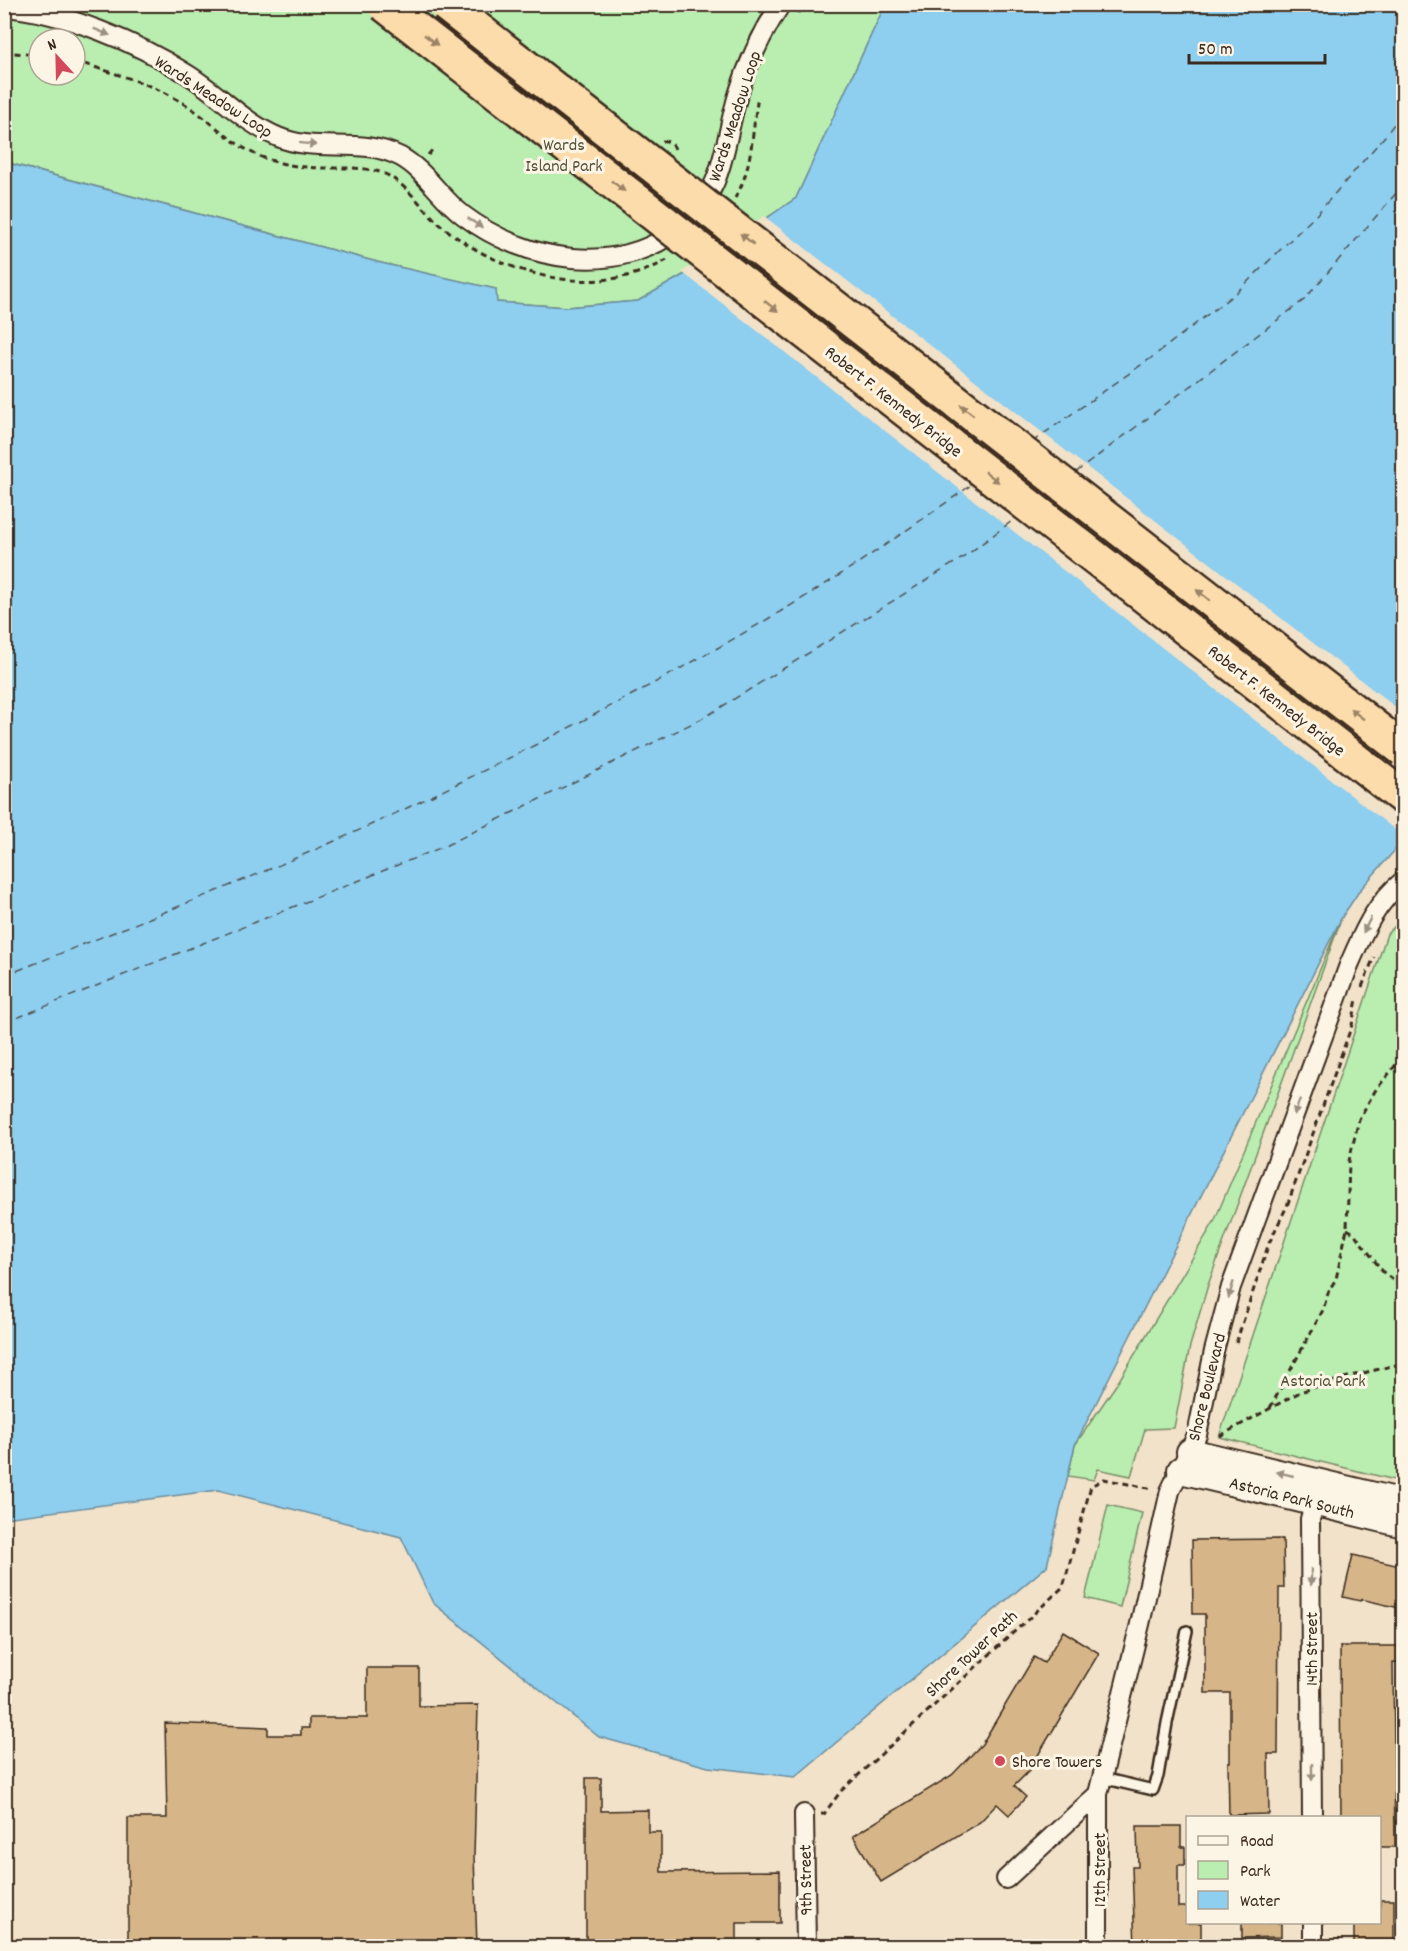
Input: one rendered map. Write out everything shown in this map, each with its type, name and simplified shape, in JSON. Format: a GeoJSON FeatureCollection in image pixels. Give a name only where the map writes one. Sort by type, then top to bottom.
{"type":"FeatureCollection","features":[{"type":"Feature","properties":{"kind":"highway","name":"Robert F. Kennedy Bridge"},"geometry":{"type":"LineString","coordinates":[[384,4],[1404,798]]}},
{"type":"Feature","properties":{"kind":"highway","name":"Robert F. Kennedy Bridge"},"geometry":{"type":"LineString","coordinates":[[446,4],[1404,750]]}},
{"type":"Feature","properties":{"kind":"street","name":"Wards Meadow Loop"},"geometry":{"type":"LineString","coordinates":[[4,7],[69,21],[140,49],[186,74],[255,125],[281,139],[312,145],[358,145],[401,158],[417,168],[460,213],[479,226],[524,248],[548,255],[604,259],[645,249],[682,226],[706,198],[722,168],[738,96],[755,47],[782,4]]}},
{"type":"Feature","properties":{"kind":"street","name":"Shore Boulevard"},"geometry":{"type":"LineString","coordinates":[[1100,1786],[1170,1491],[1189,1452],[1231,1287],[1349,965],[1373,914],[1391,891],[1404,880]]}},
{"type":"Feature","properties":{"kind":"street","name":"Astoria Park South"},"geometry":{"type":"LineString","coordinates":[[1189,1452],[1318,1493],[1404,1524]]}},
{"type":"Feature","properties":{"kind":"street","name":"Astoria Park South"},"geometry":{"type":"LineString","coordinates":[[1318,1493],[1404,1503]]}},
{"type":"Feature","properties":{"kind":"street","name":"14th Street"},"geometry":{"type":"LineString","coordinates":[[1312,1816],[1310,1519],[1318,1493]]}},
{"type":"Feature","properties":{"kind":"street"},"geometry":{"type":"LineString","coordinates":[[1006,1879],[1100,1786]]}},
{"type":"Feature","properties":{"kind":"street","name":"12th Street"},"geometry":{"type":"LineString","coordinates":[[1098,1947],[1100,1786]]}},
{"type":"Feature","properties":{"kind":"street","name":"9th Street"},"geometry":{"type":"LineString","coordinates":[[804,1814],[806,1947]]}},
{"type":"Feature","properties":{"kind":"street"},"geometry":{"type":"LineString","coordinates":[[1313,1924],[1313,1947]]}},
{"type":"Feature","properties":{"kind":"lane"},"geometry":{"type":"LineString","coordinates":[[1100,1786],[1153,1790],[1158,1776],[1187,1631]]}},
{"type":"Feature","properties":{"kind":"path"},"geometry":{"type":"LineString","coordinates":[[792,21],[804,4]]}},
{"type":"Feature","properties":{"kind":"path"},"geometry":{"type":"LineString","coordinates":[[4,52],[27,54]]}},
{"type":"Feature","properties":{"kind":"path"},"geometry":{"type":"LineString","coordinates":[[87,65],[132,79],[184,103],[249,152],[263,158],[284,165],[307,168],[353,168],[385,174],[400,184],[441,225],[471,248],[526,272],[564,279],[595,280],[634,274],[673,256]]}},
{"type":"Feature","properties":{"kind":"path"},"geometry":{"type":"LineString","coordinates":[[733,199],[743,178],[751,150],[759,89]]}},
{"type":"Feature","properties":{"kind":"path"},"geometry":{"type":"LineString","coordinates":[[1235,1349],[1269,1243],[1287,1206],[1352,1025],[1357,1000],[1377,951]]}},
{"type":"Feature","properties":{"kind":"path"},"geometry":{"type":"LineString","coordinates":[[1270,1407],[1323,1310],[1329,1290],[1336,1279],[1347,1229],[1349,1161],[1359,1119],[1375,1091],[1403,1055],[1404,1050]]}},
{"type":"Feature","properties":{"kind":"path"},"geometry":{"type":"LineString","coordinates":[[1347,1229],[1354,1233],[1383,1272],[1404,1289]]}},
{"type":"Feature","properties":{"kind":"path"},"geometry":{"type":"LineString","coordinates":[[1219,1426],[1217,1437],[1300,1392],[1404,1363]]}},
{"type":"Feature","properties":{"kind":"path","name":"Shore Tower Path"},"geometry":{"type":"LineString","coordinates":[[824,1814],[841,1791],[1063,1587],[1091,1486],[1104,1479],[1154,1489]]}},
{"type":"Feature","properties":{"kind":"green space","name":"Wards Island Park"},"geometry":{"type":"Polygon","coordinates":[[[4,5],[885,5],[796,198],[685,274],[638,301],[567,307],[496,302],[496,289],[381,263],[5,162],[4,5]]]}},
{"type":"Feature","properties":{"kind":"green space"},"geometry":{"type":"Polygon","coordinates":[[[1342,917],[1208,1285],[1190,1346],[1174,1428],[1145,1429],[1131,1476],[1098,1469],[1094,1480],[1068,1476],[1075,1445],[1120,1379],[1214,1222],[1342,917]]]}},
{"type":"Feature","properties":{"kind":"green space","name":"Astoria Park"},"geometry":{"type":"Polygon","coordinates":[[[1403,918],[1403,1482],[1219,1437],[1387,934],[1403,918]]]}},
{"type":"Feature","properties":{"kind":"green space"},"geometry":{"type":"Polygon","coordinates":[[[1108,1505],[1142,1513],[1120,1607],[1085,1598],[1108,1505]]]}},
{"type":"Feature","properties":{"kind":"water"},"geometry":{"type":"Polygon","coordinates":[[[885,5],[1403,5],[1403,841],[1360,890],[1342,917],[1075,1445],[1047,1566],[795,1777],[708,1767],[599,1737],[433,1603],[401,1537],[218,1490],[5,1518],[4,162],[381,263],[496,289],[497,302],[567,307],[638,301],[685,274],[796,198],[885,5]]]}},
{"type":"Feature","properties":{"kind":"pier"},"geometry":{"type":"Polygon","coordinates":[[[764,216],[1403,713],[1403,836],[682,272],[764,216]]]}},
{"type":"Feature","properties":{"kind":"building"},"geometry":{"type":"Polygon","coordinates":[[[1283,1539],[1284,1588],[1279,1588],[1278,1754],[1268,1754],[1269,1814],[1229,1815],[1230,1693],[1205,1693],[1205,1614],[1193,1614],[1192,1540],[1283,1539]]]}},
{"type":"Feature","properties":{"kind":"building"},"geometry":{"type":"Polygon","coordinates":[[[1353,1555],[1404,1567],[1404,1609],[1343,1597],[1353,1555]]]}},
{"type":"Feature","properties":{"kind":"building","name":"Shore Towers"},"geometry":{"type":"Polygon","coordinates":[[[1063,1631],[1099,1653],[1028,1772],[1014,1786],[1026,1797],[1009,1815],[997,1804],[980,1822],[881,1882],[853,1836],[952,1775],[982,1744],[1034,1657],[1044,1663],[1063,1631]]]}},
{"type":"Feature","properties":{"kind":"building"},"geometry":{"type":"Polygon","coordinates":[[[1340,1646],[1404,1646],[1404,1663],[1393,1662],[1395,1847],[1381,1847],[1381,1816],[1341,1816],[1340,1646]]]}},
{"type":"Feature","properties":{"kind":"building"},"geometry":{"type":"Polygon","coordinates":[[[367,1668],[419,1668],[419,1706],[478,1705],[474,1856],[477,1947],[128,1947],[128,1818],[167,1818],[165,1723],[268,1727],[268,1735],[301,1735],[301,1728],[309,1728],[309,1718],[367,1718],[367,1668]]]}},
{"type":"Feature","properties":{"kind":"building"},"geometry":{"type":"Polygon","coordinates":[[[586,1778],[601,1778],[601,1811],[648,1810],[648,1832],[661,1832],[661,1872],[780,1871],[780,1923],[737,1923],[737,1947],[586,1947],[586,1778]]]}},
{"type":"Feature","properties":{"kind":"building"},"geometry":{"type":"Polygon","coordinates":[[[1137,1826],[1181,1826],[1181,1847],[1185,1847],[1185,1865],[1178,1865],[1178,1907],[1186,1907],[1186,1924],[1201,1924],[1201,1947],[1135,1947],[1132,1867],[1138,1867],[1137,1826]]]}},
{"type":"Feature","properties":{"kind":"building"},"geometry":{"type":"Polygon","coordinates":[[[1381,1900],[1394,1900],[1394,1947],[1354,1947],[1354,1924],[1381,1924],[1381,1900]]]}},
{"type":"Feature","properties":{"kind":"building"},"geometry":{"type":"Polygon","coordinates":[[[1242,1924],[1281,1924],[1281,1937],[1242,1938],[1242,1924]]]}},
{"type":"Feature","properties":{"kind":"ferry route"},"geometry":{"type":"LineString","coordinates":[[1032,442],[1151,358],[1237,292],[1317,214],[1404,111]]}},
{"type":"Feature","properties":{"kind":"ferry route"},"geometry":{"type":"LineString","coordinates":[[1075,473],[1304,300],[1404,184]]}},
{"type":"Feature","properties":{"kind":"ferry route"},"geometry":{"type":"LineString","coordinates":[[4,976],[309,852],[409,807],[551,737],[691,663],[808,595],[974,483]]}},
{"type":"Feature","properties":{"kind":"ferry route"},"geometry":{"type":"LineString","coordinates":[[4,1023],[445,846],[705,717],[964,557],[1016,518]]}},
{"type":"Feature","properties":{"kind":"place","name":"Shore Towers"},"geometry":{"type":"Point","coordinates":[1000,1761]}}]}
